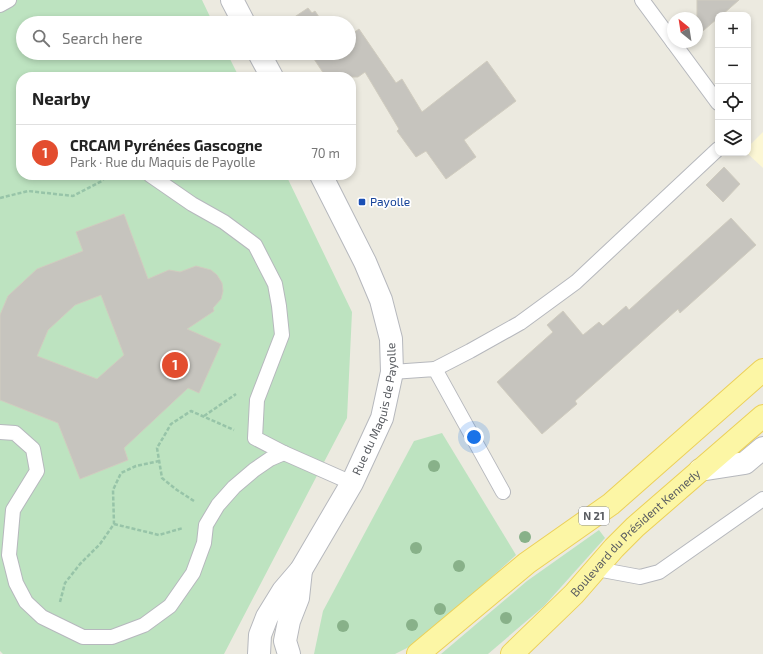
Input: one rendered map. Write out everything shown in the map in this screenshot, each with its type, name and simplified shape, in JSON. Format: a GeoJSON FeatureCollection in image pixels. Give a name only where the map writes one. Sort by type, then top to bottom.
{"type":"FeatureCollection","features":[{"type":"Feature","properties":{"kind":"main road","name":"N 21"},"geometry":{"type":"LineString","coordinates":[[418,654],[526,562],[611,504],[763,370]]}},
{"type":"Feature","properties":{"kind":"main road","name":"Boulevard du Président Kennedy"},"geometry":{"type":"LineString","coordinates":[[512,654],[574,594],[614,548],[635,527],[763,416]]}},
{"type":"Feature","properties":{"kind":"street"},"geometry":{"type":"LineString","coordinates":[[232,0],[240,16]]}},
{"type":"Feature","properties":{"kind":"street"},"geometry":{"type":"LineString","coordinates":[[264,60],[270,72]]}},
{"type":"Feature","properties":{"kind":"street","name":"Rue du Maquis de Payolle"},"geometry":{"type":"LineString","coordinates":[[259,654],[260,635],[267,617],[283,591],[301,570],[352,483],[382,418],[392,372],[391,339],[381,300],[365,262],[324,180]]}},
{"type":"Feature","properties":{"kind":"street"},"geometry":{"type":"LineString","coordinates":[[700,470],[745,463],[763,448]]}},
{"type":"Feature","properties":{"kind":"street","name":"Rue du Maquis de Payolle"},"geometry":{"type":"LineString","coordinates":[[289,654],[286,641],[289,621],[298,598],[301,570]]}},
{"type":"Feature","properties":{"kind":"lane"},"geometry":{"type":"LineString","coordinates":[[0,5],[8,0]]}},
{"type":"Feature","properties":{"kind":"lane"},"geometry":{"type":"LineString","coordinates":[[642,0],[667,34]]}},
{"type":"Feature","properties":{"kind":"lane"},"geometry":{"type":"LineString","coordinates":[[677,48],[715,99]]}},
{"type":"Feature","properties":{"kind":"lane"},"geometry":{"type":"LineString","coordinates":[[392,372],[435,369],[520,323],[576,282],[715,152]]}},
{"type":"Feature","properties":{"kind":"lane"},"geometry":{"type":"LineString","coordinates":[[157,180],[192,204],[224,222],[254,245],[275,284],[282,335],[257,400],[255,438],[284,453],[352,483]]}},
{"type":"Feature","properties":{"kind":"lane"},"geometry":{"type":"LineString","coordinates":[[435,369],[503,492]]}},
{"type":"Feature","properties":{"kind":"lane"},"geometry":{"type":"LineString","coordinates":[[0,432],[15,433],[33,449],[37,471],[13,510],[9,555],[16,583],[26,602],[42,617],[83,638],[112,636],[144,625],[170,606],[193,573],[204,543],[206,525],[218,505],[234,487],[254,470],[270,459],[284,453]]}},
{"type":"Feature","properties":{"kind":"lane"},"geometry":{"type":"LineString","coordinates":[[597,568],[640,577],[659,572],[763,499]]}},
{"type":"Feature","properties":{"kind":"path"},"geometry":{"type":"LineString","coordinates":[[0,198],[28,190],[73,196],[103,180]]}},
{"type":"Feature","properties":{"kind":"path"},"geometry":{"type":"LineString","coordinates":[[203,416],[241,391],[262,387]]}},
{"type":"Feature","properties":{"kind":"path"},"geometry":{"type":"LineString","coordinates":[[218,505],[203,504],[195,501],[176,490],[162,478],[157,448],[171,424],[191,411],[255,438]]}},
{"type":"Feature","properties":{"kind":"path"},"geometry":{"type":"LineString","coordinates":[[54,623],[65,584],[80,564],[100,544],[114,524],[113,490],[121,474],[136,466],[159,461]]}},
{"type":"Feature","properties":{"kind":"path"},"geometry":{"type":"LineString","coordinates":[[114,524],[159,535],[186,527]]}},
{"type":"Feature","properties":{"kind":"shaded area"},"geometry":{"type":"Polygon","coordinates":[[[763,132],[763,168],[750,156],[751,144],[763,132]]]}},
{"type":"Feature","properties":{"kind":"green space"},"geometry":{"type":"Polygon","coordinates":[[[0,0],[202,0],[210,16],[16,16],[16,60],[230,60],[236,72],[16,72],[16,180],[288,180],[352,312],[347,418],[224,654],[3,654],[0,651],[0,0]]]}},
{"type":"Feature","properties":{"kind":"green space"},"geometry":{"type":"Polygon","coordinates":[[[442,433],[516,555],[421,641],[395,654],[314,654],[323,611],[414,441],[442,433]]]}},
{"type":"Feature","properties":{"kind":"green space"},"geometry":{"type":"Polygon","coordinates":[[[599,530],[605,538],[544,606],[488,654],[441,654],[527,581],[599,530]]]}},
{"type":"Feature","properties":{"kind":"building"},"geometry":{"type":"Polygon","coordinates":[[[697,0],[739,0],[725,12],[715,12],[715,21],[703,31],[703,12],[697,12],[697,0]]]}},
{"type":"Feature","properties":{"kind":"building"},"geometry":{"type":"Polygon","coordinates":[[[308,8],[312,13],[315,11],[318,16],[296,16],[308,8]]]}},
{"type":"Feature","properties":{"kind":"building"},"geometry":{"type":"Polygon","coordinates":[[[359,29],[396,83],[402,79],[422,112],[487,61],[516,101],[464,140],[476,157],[446,179],[426,151],[416,157],[397,131],[399,129],[365,72],[356,77],[356,72],[323,72],[315,60],[356,60],[356,31],[359,29]]]}},
{"type":"Feature","properties":{"kind":"building"},"geometry":{"type":"Polygon","coordinates":[[[724,167],[740,184],[723,202],[706,185],[724,167]]]}},
{"type":"Feature","properties":{"kind":"building"},"geometry":{"type":"Polygon","coordinates":[[[124,214],[148,279],[169,270],[180,272],[196,266],[211,270],[217,275],[222,283],[223,291],[221,299],[213,308],[214,311],[187,329],[221,344],[199,393],[188,388],[124,448],[128,460],[80,479],[58,423],[0,400],[0,315],[8,296],[37,269],[83,251],[76,232],[124,214]],[[101,295],[75,305],[48,330],[37,356],[97,379],[124,355],[101,295]]]}},
{"type":"Feature","properties":{"kind":"building"},"geometry":{"type":"Polygon","coordinates":[[[731,218],[756,245],[680,313],[678,309],[575,401],[577,404],[542,434],[497,382],[553,332],[547,325],[563,311],[583,335],[599,322],[603,326],[626,306],[629,310],[731,218]]]}},
{"type":"Feature","properties":{"kind":"place","name":"Payolle"},"geometry":{"type":"Point","coordinates":[362,202]}},
{"type":"Feature","properties":{"kind":"place","name":"CRCAM Pyrénées Gascogne"},"geometry":{"type":"Point","coordinates":[175,365]}}]}
